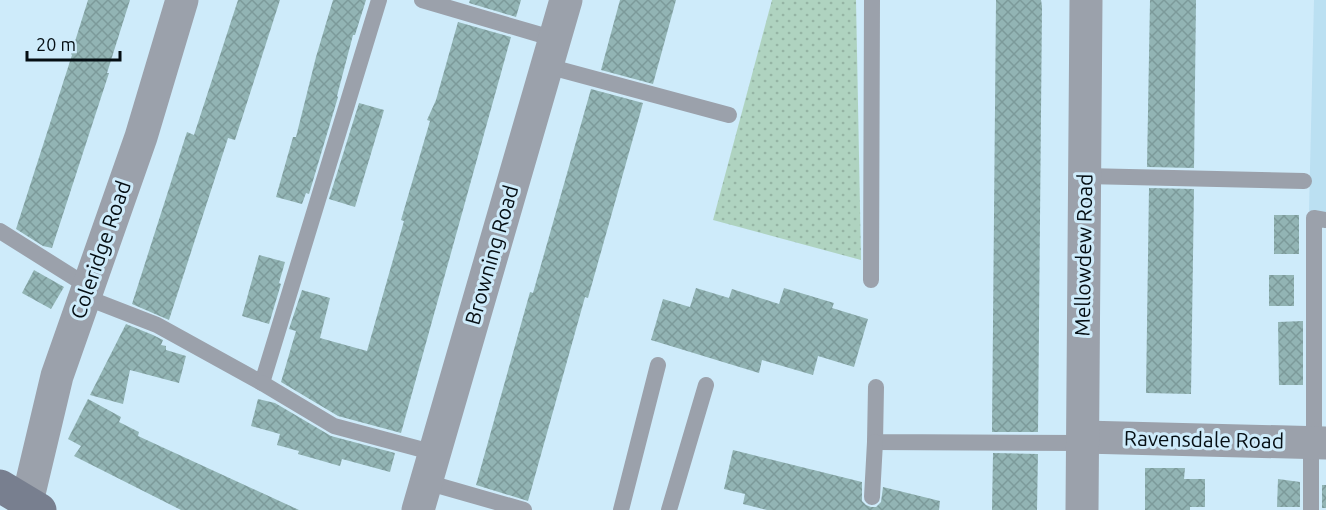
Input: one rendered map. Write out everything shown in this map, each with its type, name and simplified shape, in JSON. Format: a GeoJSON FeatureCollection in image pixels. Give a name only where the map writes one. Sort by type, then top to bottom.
{"type":"FeatureCollection","features":[{"type":"Feature","properties":{"kind":"street","name":"Coleridge Road"},"geometry":{"type":"LineString","coordinates":[[31,507],[57,376],[141,137],[183,0]]}},
{"type":"Feature","properties":{"kind":"street","name":"Browning Road"},"geometry":{"type":"LineString","coordinates":[[426,482],[566,0]]}},
{"type":"Feature","properties":{"kind":"street","name":"Mellowdew Road"},"geometry":{"type":"LineString","coordinates":[[1082,510],[1086,0]]}},
{"type":"Feature","properties":{"kind":"street","name":"Ravensdale Road"},"geometry":{"type":"LineString","coordinates":[[1082,440],[1317,443]]}},
{"type":"Feature","properties":{"kind":"street"},"geometry":{"type":"LineString","coordinates":[[0,486],[31,507]]}},
{"type":"Feature","properties":{"kind":"lane"},"geometry":{"type":"LineString","coordinates":[[262,383],[379,0]]}},
{"type":"Feature","properties":{"kind":"lane"},"geometry":{"type":"LineString","coordinates":[[422,0],[551,52],[729,115]]}},
{"type":"Feature","properties":{"kind":"lane"},"geometry":{"type":"LineString","coordinates":[[871,280],[872,0]]}},
{"type":"Feature","properties":{"kind":"lane"},"geometry":{"type":"LineString","coordinates":[[1085,176],[1304,181]]}},
{"type":"Feature","properties":{"kind":"lane"},"geometry":{"type":"LineString","coordinates":[[1311,510],[1317,443],[1314,218],[1326,220]]}},
{"type":"Feature","properties":{"kind":"lane"},"geometry":{"type":"LineString","coordinates":[[0,231],[87,292],[157,325],[262,383],[426,482],[524,510]]}},
{"type":"Feature","properties":{"kind":"lane"},"geometry":{"type":"LineString","coordinates":[[621,510],[658,365]]}},
{"type":"Feature","properties":{"kind":"lane"},"geometry":{"type":"LineString","coordinates":[[669,510],[706,385]]}},
{"type":"Feature","properties":{"kind":"lane"},"geometry":{"type":"LineString","coordinates":[[872,497],[876,387]]}},
{"type":"Feature","properties":{"kind":"lane"},"geometry":{"type":"LineString","coordinates":[[875,442],[1082,440]]}},
{"type":"Feature","properties":{"kind":"shaded area"},"geometry":{"type":"Polygon","coordinates":[[[1314,0],[1326,0],[1326,213],[1309,211],[1314,0]]]}},
{"type":"Feature","properties":{"kind":"green space"},"geometry":{"type":"Polygon","coordinates":[[[772,0],[856,0],[861,260],[713,220],[772,0]]]}},
{"type":"Feature","properties":{"kind":"building"},"geometry":{"type":"Polygon","coordinates":[[[88,0],[130,0],[107,73],[109,73],[52,248],[43,246],[16,229],[88,0]]]}},
{"type":"Feature","properties":{"kind":"building"},"geometry":{"type":"Polygon","coordinates":[[[238,0],[280,0],[235,140],[228,138],[169,320],[132,304],[187,132],[194,135],[238,0]]]}},
{"type":"Feature","properties":{"kind":"building"},"geometry":{"type":"Polygon","coordinates":[[[333,0],[366,0],[355,35],[353,35],[338,97],[309,194],[306,193],[302,204],[276,197],[293,137],[296,137],[333,0]]]}},
{"type":"Feature","properties":{"kind":"building"},"geometry":{"type":"Polygon","coordinates":[[[470,0],[521,0],[516,17],[469,3],[470,0]]]}},
{"type":"Feature","properties":{"kind":"building"},"geometry":{"type":"Polygon","coordinates":[[[620,0],[676,0],[653,84],[601,70],[620,0]]]}},
{"type":"Feature","properties":{"kind":"building"},"geometry":{"type":"Polygon","coordinates":[[[996,0],[1041,0],[1042,6],[1038,432],[992,432],[996,0]]]}},
{"type":"Feature","properties":{"kind":"building"},"geometry":{"type":"Polygon","coordinates":[[[1150,0],[1196,0],[1194,168],[1147,167],[1150,0]]]}},
{"type":"Feature","properties":{"kind":"building"},"geometry":{"type":"Polygon","coordinates":[[[458,22],[511,37],[401,433],[338,416],[281,382],[296,331],[289,329],[302,290],[330,298],[320,338],[367,351],[404,221],[401,220],[430,121],[427,120],[436,100],[458,22]]]}},
{"type":"Feature","properties":{"kind":"building"},"geometry":{"type":"Polygon","coordinates":[[[591,89],[643,103],[588,298],[585,297],[528,501],[476,485],[530,292],[533,293],[591,89]]]}},
{"type":"Feature","properties":{"kind":"building"},"geometry":{"type":"Polygon","coordinates":[[[359,103],[384,110],[355,207],[329,199],[359,103]]]}},
{"type":"Feature","properties":{"kind":"building"},"geometry":{"type":"Polygon","coordinates":[[[1149,188],[1194,189],[1191,394],[1146,393],[1149,188]]]}},
{"type":"Feature","properties":{"kind":"building"},"geometry":{"type":"Polygon","coordinates":[[[1274,215],[1299,215],[1299,254],[1274,254],[1274,215]]]}},
{"type":"Feature","properties":{"kind":"building"},"geometry":{"type":"Polygon","coordinates":[[[259,255],[285,262],[269,324],[242,316],[259,255]]]}},
{"type":"Feature","properties":{"kind":"building"},"geometry":{"type":"Polygon","coordinates":[[[34,270],[64,287],[51,309],[22,293],[34,270]]]}},
{"type":"Feature","properties":{"kind":"building"},"geometry":{"type":"Polygon","coordinates":[[[1269,275],[1294,275],[1294,306],[1269,306],[1269,275]]]}},
{"type":"Feature","properties":{"kind":"building"},"geometry":{"type":"Polygon","coordinates":[[[696,288],[729,298],[732,289],[779,304],[784,288],[834,303],[832,308],[868,319],[854,367],[818,356],[813,375],[762,360],[759,373],[651,340],[663,299],[690,307],[696,288]]]}},
{"type":"Feature","properties":{"kind":"building"},"geometry":{"type":"Polygon","coordinates":[[[1303,321],[1303,385],[1279,385],[1278,322],[1303,321]]]}},
{"type":"Feature","properties":{"kind":"building"},"geometry":{"type":"Polygon","coordinates":[[[126,324],[163,340],[161,345],[166,346],[166,350],[186,356],[179,383],[130,370],[123,404],[90,395],[126,324]]]}},
{"type":"Feature","properties":{"kind":"building"},"geometry":{"type":"Polygon","coordinates":[[[88,399],[121,417],[119,422],[139,432],[138,436],[299,510],[181,510],[74,456],[81,446],[68,439],[88,399]]]}},
{"type":"Feature","properties":{"kind":"building"},"geometry":{"type":"Polygon","coordinates":[[[258,399],[275,403],[331,436],[395,453],[390,472],[342,459],[340,466],[298,454],[299,451],[277,445],[280,434],[251,426],[258,399]]]}},
{"type":"Feature","properties":{"kind":"building"},"geometry":{"type":"Polygon","coordinates":[[[733,450],[862,482],[862,501],[871,507],[876,507],[881,502],[883,487],[940,501],[939,510],[767,510],[743,504],[745,494],[724,489],[733,450]]]}},
{"type":"Feature","properties":{"kind":"building"},"geometry":{"type":"Polygon","coordinates":[[[993,453],[1038,454],[1037,510],[992,510],[993,453]]]}},
{"type":"Feature","properties":{"kind":"building"},"geometry":{"type":"Polygon","coordinates":[[[1145,468],[1185,468],[1184,479],[1205,479],[1205,507],[1190,507],[1190,510],[1145,510],[1145,468]]]}},
{"type":"Feature","properties":{"kind":"building"},"geometry":{"type":"Polygon","coordinates":[[[1278,479],[1300,482],[1300,507],[1277,507],[1278,479]]]}},
{"type":"Feature","properties":{"kind":"building"},"geometry":{"type":"Polygon","coordinates":[[[1322,485],[1326,485],[1326,508],[1322,508],[1322,485]]]}}]}
